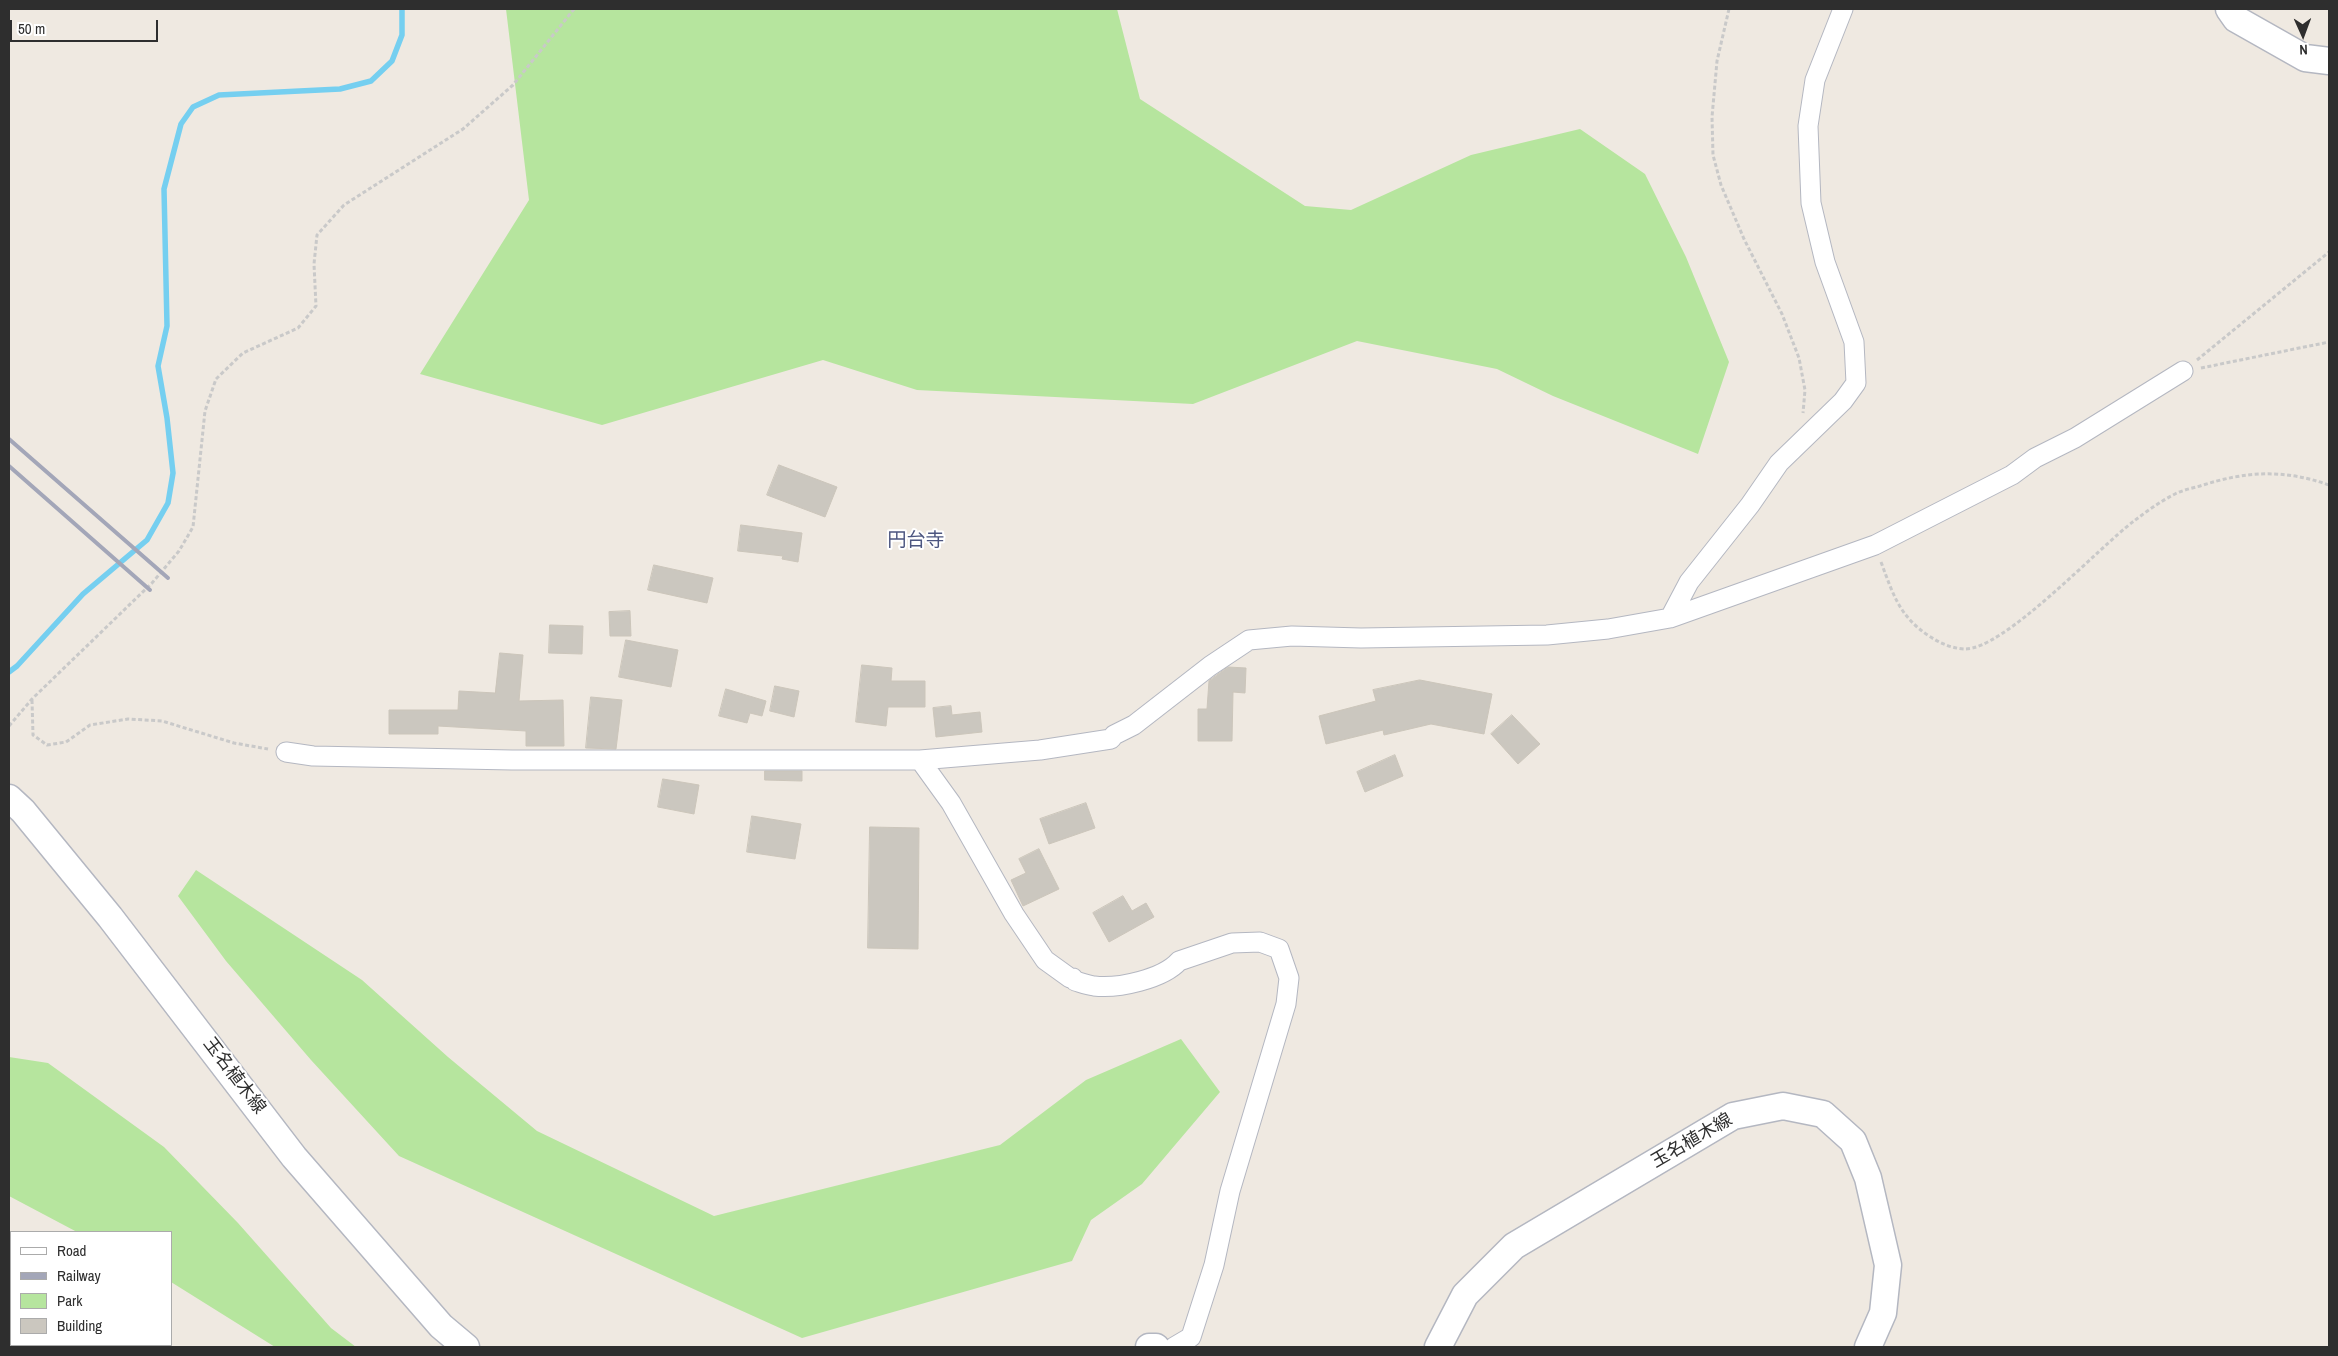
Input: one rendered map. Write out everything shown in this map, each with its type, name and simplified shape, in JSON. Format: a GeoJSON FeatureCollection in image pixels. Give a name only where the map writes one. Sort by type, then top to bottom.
{"type":"FeatureCollection","features":[{"type":"Feature","properties":{"kind":"main road"},"geometry":{"type":"LineString","coordinates":[[2229,9],[2236,19],[2305,58],[2329,61]]}},
{"type":"Feature","properties":{"kind":"main road","name":"玉名植木線"},"geometry":{"type":"LineString","coordinates":[[9,798],[23,812],[110,917],[294,1156],[441,1326],[466,1347]]}},
{"type":"Feature","properties":{"kind":"main road","name":"玉名植木線"},"geometry":{"type":"LineString","coordinates":[[1438,1347],[1465,1295],[1514,1246],[1733,1116],[1783,1106],[1823,1114],[1853,1141],[1868,1178],[1888,1266],[1883,1313],[1868,1347]]}},
{"type":"Feature","properties":{"kind":"main road"},"geometry":{"type":"LineString","coordinates":[[1149,1347],[1156,1347]]}},
{"type":"Feature","properties":{"kind":"street"},"geometry":{"type":"LineString","coordinates":[[1670,618],[1689,582],[1750,505],[1779,463],[1843,402],[1856,383],[1854,342],[1825,262],[1811,203],[1808,126],[1816,80],[1843,9]]}},
{"type":"Feature","properties":{"kind":"street"},"geometry":{"type":"LineString","coordinates":[[286,752],[313,756],[512,760],[920,760],[1040,750],[1111,739],[1114,735],[1134,725],[1210,666],[1249,640],[1292,636],[1361,638],[1547,635],[1608,629],[1670,618],[1875,545],[2012,475],[2035,458],[2075,438],[2183,371]]}},
{"type":"Feature","properties":{"kind":"street"},"geometry":{"type":"LineString","coordinates":[[920,760],[951,803],[1014,914],[1045,960],[1070,978],[1073,978],[1075,982],[1096,986],[1136,983],[1174,967],[1179,961],[1232,943],[1260,942],[1279,948],[1289,978],[1286,1004],[1230,1191],[1214,1265],[1191,1337],[1174,1347]]}},
{"type":"Feature","properties":{"kind":"path"},"geometry":{"type":"LineString","coordinates":[[9,726],[32,699],[152,582],[179,550],[193,527],[205,411],[216,380],[243,353],[298,328],[316,306],[314,264],[317,235],[344,205],[463,129],[492,104],[513,85],[574,9]]}},
{"type":"Feature","properties":{"kind":"path"},"geometry":{"type":"LineString","coordinates":[[1729,9],[1717,61],[1712,117],[1713,156],[1721,185],[1744,239],[1782,314],[1799,358],[1805,390],[1800,441]]}},
{"type":"Feature","properties":{"kind":"path"},"geometry":{"type":"LineString","coordinates":[[2183,371],[2329,252]]}},
{"type":"Feature","properties":{"kind":"path"},"geometry":{"type":"LineString","coordinates":[[2183,371],[2329,342]]}},
{"type":"Feature","properties":{"kind":"path"},"geometry":{"type":"LineString","coordinates":[[1875,545],[1895,598],[1913,625],[1943,645],[1965,649],[1991,640],[2018,623],[2133,521],[2176,493],[2228,477],[2275,473],[2306,477],[2329,485]]}},
{"type":"Feature","properties":{"kind":"path"},"geometry":{"type":"LineString","coordinates":[[32,699],[33,735],[47,745],[66,742],[90,725],[128,719],[162,721],[234,743],[286,752]]}},
{"type":"Feature","properties":{"kind":"green space"},"geometry":{"type":"Polygon","coordinates":[[[506,9],[1117,9],[1140,99],[1305,206],[1351,210],[1471,155],[1580,129],[1645,174],[1686,257],[1729,362],[1698,454],[1553,396],[1497,369],[1357,341],[1193,404],[917,390],[823,360],[602,425],[420,374],[529,200],[506,9]]]}},
{"type":"Feature","properties":{"kind":"green space"},"geometry":{"type":"Polygon","coordinates":[[[196,870],[362,980],[448,1057],[537,1131],[714,1216],[1000,1145],[1086,1080],[1181,1039],[1220,1092],[1142,1184],[1091,1220],[1072,1261],[802,1338],[399,1156],[311,1060],[226,961],[178,896],[196,870]]]}},
{"type":"Feature","properties":{"kind":"green space"},"geometry":{"type":"Polygon","coordinates":[[[9,1057],[48,1063],[164,1147],[238,1223],[331,1328],[356,1347],[275,1347],[172,1283],[172,1231],[75,1231],[9,1196],[9,1057]]]}},
{"type":"Feature","properties":{"kind":"building"},"geometry":{"type":"Polygon","coordinates":[[[779,465],[837,487],[825,517],[767,495],[779,465]]]}},
{"type":"Feature","properties":{"kind":"building"},"geometry":{"type":"Polygon","coordinates":[[[741,525],[802,533],[798,562],[782,559],[783,556],[738,551],[741,525]]]}},
{"type":"Feature","properties":{"kind":"building"},"geometry":{"type":"Polygon","coordinates":[[[654,565],[713,578],[707,603],[648,590],[654,565]]]}},
{"type":"Feature","properties":{"kind":"building"},"geometry":{"type":"Polygon","coordinates":[[[630,611],[631,636],[610,636],[609,612],[630,611]]]}},
{"type":"Feature","properties":{"kind":"building"},"geometry":{"type":"Polygon","coordinates":[[[550,625],[583,626],[582,654],[549,653],[550,625]]]}},
{"type":"Feature","properties":{"kind":"building"},"geometry":{"type":"Polygon","coordinates":[[[626,640],[678,650],[671,687],[619,677],[626,640]]]}},
{"type":"Feature","properties":{"kind":"building"},"geometry":{"type":"Polygon","coordinates":[[[500,653],[523,655],[519,701],[563,700],[564,746],[526,746],[526,731],[438,726],[438,734],[389,734],[389,710],[458,710],[459,691],[495,693],[500,653]]]}},
{"type":"Feature","properties":{"kind":"building"},"geometry":{"type":"Polygon","coordinates":[[[862,665],[892,668],[891,681],[925,681],[925,707],[888,707],[886,726],[856,722],[862,665]]]}},
{"type":"Feature","properties":{"kind":"building"},"geometry":{"type":"Polygon","coordinates":[[[1228,667],[1246,668],[1245,693],[1233,692],[1232,741],[1198,741],[1198,709],[1207,709],[1209,681],[1228,667]]]}},
{"type":"Feature","properties":{"kind":"building"},"geometry":{"type":"Polygon","coordinates":[[[1420,680],[1492,694],[1484,734],[1431,724],[1384,735],[1383,730],[1326,744],[1319,716],[1376,701],[1373,690],[1420,680]]]}},
{"type":"Feature","properties":{"kind":"building"},"geometry":{"type":"Polygon","coordinates":[[[775,686],[799,691],[794,717],[770,711],[775,686]]]}},
{"type":"Feature","properties":{"kind":"building"},"geometry":{"type":"Polygon","coordinates":[[[726,689],[766,701],[762,716],[750,713],[747,723],[719,716],[726,689]]]}},
{"type":"Feature","properties":{"kind":"building"},"geometry":{"type":"Polygon","coordinates":[[[591,697],[622,700],[616,749],[586,748],[591,697]]]}},
{"type":"Feature","properties":{"kind":"building"},"geometry":{"type":"Polygon","coordinates":[[[951,706],[952,715],[980,712],[982,732],[936,737],[933,708],[951,706]]]}},
{"type":"Feature","properties":{"kind":"building"},"geometry":{"type":"Polygon","coordinates":[[[1512,715],[1540,744],[1518,764],[1491,734],[1512,715]]]}},
{"type":"Feature","properties":{"kind":"building"},"geometry":{"type":"Polygon","coordinates":[[[1395,755],[1403,776],[1365,792],[1357,772],[1395,755]]]}},
{"type":"Feature","properties":{"kind":"building"},"geometry":{"type":"Polygon","coordinates":[[[765,771],[802,771],[802,781],[765,780],[765,771]]]}},
{"type":"Feature","properties":{"kind":"building"},"geometry":{"type":"Polygon","coordinates":[[[663,779],[699,785],[694,814],[658,807],[663,779]]]}},
{"type":"Feature","properties":{"kind":"building"},"geometry":{"type":"Polygon","coordinates":[[[1086,803],[1095,828],[1049,844],[1040,819],[1086,803]]]}},
{"type":"Feature","properties":{"kind":"building"},"geometry":{"type":"Polygon","coordinates":[[[752,816],[801,824],[795,859],[747,852],[752,816]]]}},
{"type":"Feature","properties":{"kind":"building"},"geometry":{"type":"Polygon","coordinates":[[[870,827],[919,828],[918,949],[868,948],[870,827]]]}},
{"type":"Feature","properties":{"kind":"building"},"geometry":{"type":"Polygon","coordinates":[[[1039,849],[1059,889],[1023,906],[1011,880],[1026,873],[1019,859],[1039,849]]]}},
{"type":"Feature","properties":{"kind":"building"},"geometry":{"type":"Polygon","coordinates":[[[1123,896],[1132,911],[1146,903],[1154,917],[1109,942],[1093,913],[1123,896]]]}},
{"type":"Feature","properties":{"kind":"waterway"},"geometry":{"type":"LineString","coordinates":[[9,672],[17,666],[83,594],[147,540],[168,503],[173,473],[167,418],[158,366],[167,326],[164,189],[181,124],[193,107],[219,95],[340,89],[371,81],[392,61],[402,35],[402,9]]}},
{"type":"Feature","properties":{"kind":"railway"},"geometry":{"type":"LineString","coordinates":[[9,439],[168,578]]}},
{"type":"Feature","properties":{"kind":"railway"},"geometry":{"type":"LineString","coordinates":[[9,466],[150,590]]}},
{"type":"Feature","properties":{"kind":"district","name":"円台寺"},"geometry":{"type":"Point","coordinates":[916,541]}}]}
